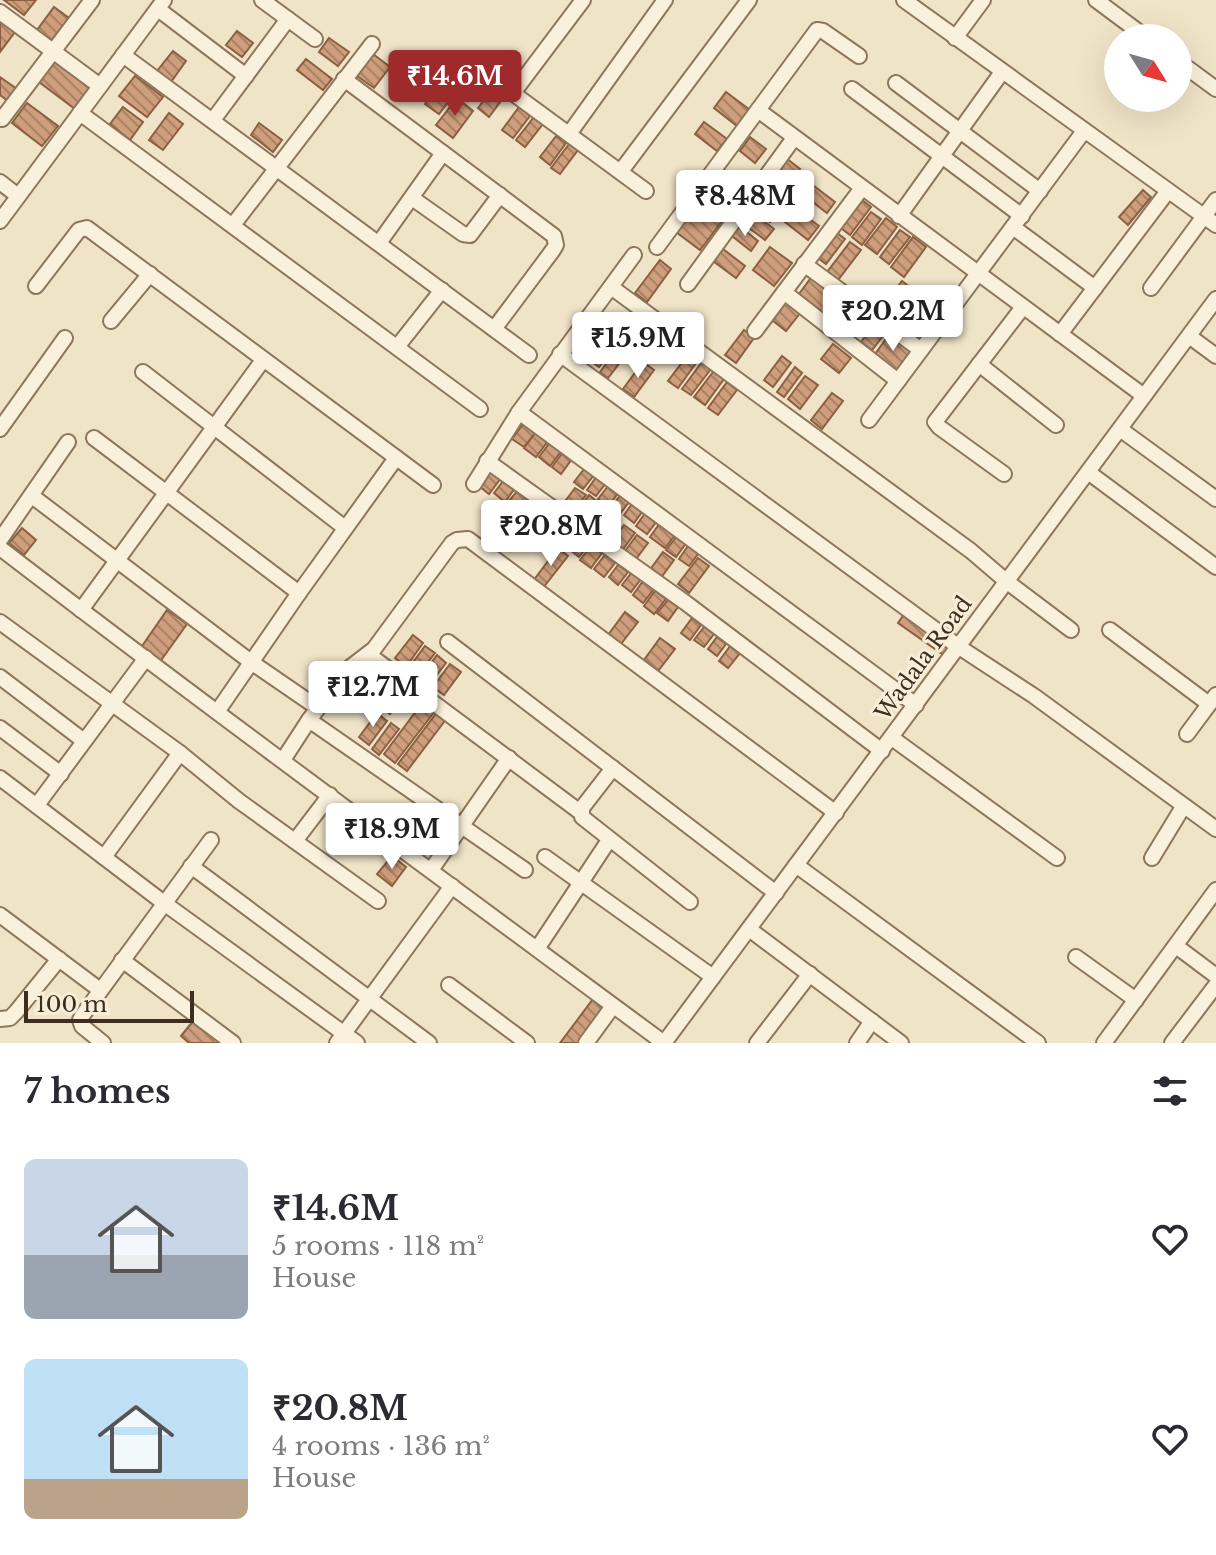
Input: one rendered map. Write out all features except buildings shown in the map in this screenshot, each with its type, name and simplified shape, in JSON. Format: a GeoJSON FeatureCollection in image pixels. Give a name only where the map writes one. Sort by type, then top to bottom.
{"type":"FeatureCollection","features":[{"type":"Feature","properties":{"kind":"street"},"geometry":{"type":"LineString","coordinates":[[2,119],[92,0]]}},
{"type":"Feature","properties":{"kind":"street"},"geometry":{"type":"LineString","coordinates":[[262,0],[315,39]]}},
{"type":"Feature","properties":{"kind":"street"},"geometry":{"type":"LineString","coordinates":[[513,93],[583,0]]}},
{"type":"Feature","properties":{"kind":"street"},"geometry":{"type":"LineString","coordinates":[[569,134],[665,0]]}},
{"type":"Feature","properties":{"kind":"street"},"geometry":{"type":"LineString","coordinates":[[621,171],[749,0]]}},
{"type":"Feature","properties":{"kind":"street"},"geometry":{"type":"LineString","coordinates":[[904,0],[1210,220]]}},
{"type":"Feature","properties":{"kind":"street"},"geometry":{"type":"LineString","coordinates":[[955,38],[983,0]]}},
{"type":"Feature","properties":{"kind":"street"},"geometry":{"type":"LineString","coordinates":[[1096,0],[1128,24]]}},
{"type":"Feature","properties":{"kind":"street"},"geometry":{"type":"LineString","coordinates":[[0,221],[161,4],[246,76]]}},
{"type":"Feature","properties":{"kind":"street"},"geometry":{"type":"LineString","coordinates":[[0,12],[100,86]]}},
{"type":"Feature","properties":{"kind":"street"},"geometry":{"type":"LineString","coordinates":[[213,120],[288,19]]}},
{"type":"Feature","properties":{"kind":"street"},"geometry":{"type":"LineString","coordinates":[[657,247],[817,30],[859,56]]}},
{"type":"Feature","properties":{"kind":"street"},"geometry":{"type":"LineString","coordinates":[[233,225],[372,44]]}},
{"type":"Feature","properties":{"kind":"street"},"geometry":{"type":"LineString","coordinates":[[123,55],[529,355]]}},
{"type":"Feature","properties":{"kind":"street"},"geometry":{"type":"LineString","coordinates":[[1192,71],[1216,89]]}},
{"type":"Feature","properties":{"kind":"street"},"geometry":{"type":"LineString","coordinates":[[484,72],[646,191]]}},
{"type":"Feature","properties":{"kind":"street"},"geometry":{"type":"LineString","coordinates":[[899,216],[1002,72]]}},
{"type":"Feature","properties":{"kind":"street"},"geometry":{"type":"LineString","coordinates":[[344,79],[554,236],[556,245],[494,329]]}},
{"type":"Feature","properties":{"kind":"street"},"geometry":{"type":"LineString","coordinates":[[896,83],[1040,191]]}},
{"type":"Feature","properties":{"kind":"street"},"geometry":{"type":"LineString","coordinates":[[852,89],[942,156],[1095,288]]}},
{"type":"Feature","properties":{"kind":"street"},"geometry":{"type":"LineString","coordinates":[[758,110],[1144,396]]}},
{"type":"Feature","properties":{"kind":"street"},"geometry":{"type":"LineString","coordinates":[[80,113],[480,409]]}},
{"type":"Feature","properties":{"kind":"street"},"geometry":{"type":"LineString","coordinates":[[869,420],[1084,131]]}},
{"type":"Feature","properties":{"kind":"street"},"geometry":{"type":"LineString","coordinates":[[688,284],[794,138]]}},
{"type":"Feature","properties":{"kind":"street"},"geometry":{"type":"LineString","coordinates":[[379,243],[443,153]]}},
{"type":"Feature","properties":{"kind":"street"},"geometry":{"type":"LineString","coordinates":[[0,182],[18,196]]}},
{"type":"Feature","properties":{"kind":"street"},"geometry":{"type":"LineString","coordinates":[[755,331],[862,188]]}},
{"type":"Feature","properties":{"kind":"street"},"geometry":{"type":"LineString","coordinates":[[1060,334],[1168,191]]}},
{"type":"Feature","properties":{"kind":"street"},"geometry":{"type":"LineString","coordinates":[[412,198],[463,234],[470,235],[500,195]]}},
{"type":"Feature","properties":{"kind":"street"},"geometry":{"type":"LineString","coordinates":[[1151,288],[1210,220],[1216,200]]}},
{"type":"Feature","properties":{"kind":"street"},"geometry":{"type":"LineString","coordinates":[[36,286],[79,230],[91,230],[433,485]]}},
{"type":"Feature","properties":{"kind":"street"},"geometry":{"type":"LineString","coordinates":[[474,484],[519,412],[634,255]]}},
{"type":"Feature","properties":{"kind":"street"},"geometry":{"type":"LineString","coordinates":[[804,264],[921,350]]}},
{"type":"Feature","properties":{"kind":"street"},"geometry":{"type":"LineString","coordinates":[[111,321],[150,274]]}},
{"type":"Feature","properties":{"kind":"street"},"geometry":{"type":"LineString","coordinates":[[611,287],[971,551],[1071,630]]}},
{"type":"Feature","properties":{"kind":"street"},"geometry":{"type":"LineString","coordinates":[[397,347],[442,290]]}},
{"type":"Feature","properties":{"kind":"street"},"geometry":{"type":"LineString","coordinates":[[784,292],[898,381]]}},
{"type":"Feature","properties":{"kind":"street","name":"Wadala Road"},"geometry":{"type":"LineString","coordinates":[[664,1043],[1216,299]]}},
{"type":"Feature","properties":{"kind":"street"},"geometry":{"type":"LineString","coordinates":[[1004,474],[935,422],[1023,307]]}},
{"type":"Feature","properties":{"kind":"street"},"geometry":{"type":"LineString","coordinates":[[1189,336],[1216,356]]}},
{"type":"Feature","properties":{"kind":"street"},"geometry":{"type":"LineString","coordinates":[[0,429],[65,338]]}},
{"type":"Feature","properties":{"kind":"street"},"geometry":{"type":"LineString","coordinates":[[560,354],[959,647],[1034,696],[1216,829]]}},
{"type":"Feature","properties":{"kind":"street"},"geometry":{"type":"LineString","coordinates":[[81,610],[263,360]]}},
{"type":"Feature","properties":{"kind":"street"},"geometry":{"type":"LineString","coordinates":[[979,364],[1056,425]]}},
{"type":"Feature","properties":{"kind":"street"},"geometry":{"type":"LineString","coordinates":[[143,372],[345,528]]}},
{"type":"Feature","properties":{"kind":"street"},"geometry":{"type":"LineString","coordinates":[[519,412],[916,705]]}},
{"type":"Feature","properties":{"kind":"street"},"geometry":{"type":"LineString","coordinates":[[1120,429],[1216,499]]}},
{"type":"Feature","properties":{"kind":"street"},"geometry":{"type":"LineString","coordinates":[[94,438],[299,593]]}},
{"type":"Feature","properties":{"kind":"street"},"geometry":{"type":"LineString","coordinates":[[0,540],[68,442]]}},
{"type":"Feature","properties":{"kind":"street"},"geometry":{"type":"LineString","coordinates":[[217,712],[396,458]]}},
{"type":"Feature","properties":{"kind":"street"},"geometry":{"type":"LineString","coordinates":[[487,461],[686,603],[882,751]]}},
{"type":"Feature","properties":{"kind":"street"},"geometry":{"type":"LineString","coordinates":[[1088,472],[1216,567]]}},
{"type":"Feature","properties":{"kind":"street"},"geometry":{"type":"LineString","coordinates":[[32,496],[251,662],[313,714],[525,870]]}},
{"type":"Feature","properties":{"kind":"street"},"geometry":{"type":"LineString","coordinates":[[283,760],[348,669],[374,649],[452,543],[468,539],[836,813]]}},
{"type":"Feature","properties":{"kind":"street"},"geometry":{"type":"LineString","coordinates":[[0,548],[664,1043]]}},
{"type":"Feature","properties":{"kind":"street"},"geometry":{"type":"LineString","coordinates":[[0,622],[378,901]]}},
{"type":"Feature","properties":{"kind":"street"},"geometry":{"type":"LineString","coordinates":[[1110,630],[1211,708],[1187,734]]}},
{"type":"Feature","properties":{"kind":"street"},"geometry":{"type":"LineString","coordinates":[[448,642],[776,893]]}},
{"type":"Feature","properties":{"kind":"street"},"geometry":{"type":"LineString","coordinates":[[368,654],[580,812],[609,840],[690,902]]}},
{"type":"Feature","properties":{"kind":"street"},"geometry":{"type":"LineString","coordinates":[[37,805],[146,658]]}},
{"type":"Feature","properties":{"kind":"street"},"geometry":{"type":"LineString","coordinates":[[0,677],[84,741]]}},
{"type":"Feature","properties":{"kind":"street"},"geometry":{"type":"LineString","coordinates":[[0,728],[61,774]]}},
{"type":"Feature","properties":{"kind":"street"},"geometry":{"type":"LineString","coordinates":[[892,738],[1057,858]]}},
{"type":"Feature","properties":{"kind":"street"},"geometry":{"type":"LineString","coordinates":[[104,857],[180,753]]}},
{"type":"Feature","properties":{"kind":"street"},"geometry":{"type":"LineString","coordinates":[[431,870],[509,758]]}},
{"type":"Feature","properties":{"kind":"street"},"geometry":{"type":"LineString","coordinates":[[580,812],[613,768]]}},
{"type":"Feature","properties":{"kind":"street"},"geometry":{"type":"LineString","coordinates":[[0,778],[341,1038],[357,1043]]}},
{"type":"Feature","properties":{"kind":"street"},"geometry":{"type":"LineString","coordinates":[[295,841],[330,795]]}},
{"type":"Feature","properties":{"kind":"street"},"geometry":{"type":"LineString","coordinates":[[1152,858],[1183,807]]}},
{"type":"Feature","properties":{"kind":"street"},"geometry":{"type":"LineString","coordinates":[[103,1043],[82,1026],[80,1020],[211,840]]}},
{"type":"Feature","properties":{"kind":"street"},"geometry":{"type":"LineString","coordinates":[[537,949],[609,840]]}},
{"type":"Feature","properties":{"kind":"street"},"geometry":{"type":"LineString","coordinates":[[545,857],[713,977]]}},
{"type":"Feature","properties":{"kind":"street"},"geometry":{"type":"LineString","coordinates":[[796,865],[1038,1043]]}},
{"type":"Feature","properties":{"kind":"street"},"geometry":{"type":"LineString","coordinates":[[191,866],[429,1043]]}},
{"type":"Feature","properties":{"kind":"street"},"geometry":{"type":"LineString","coordinates":[[341,1038],[452,886]]}},
{"type":"Feature","properties":{"kind":"street"},"geometry":{"type":"LineString","coordinates":[[1104,1043],[1216,890]]}},
{"type":"Feature","properties":{"kind":"street"},"geometry":{"type":"LineString","coordinates":[[0,915],[100,990]]}},
{"type":"Feature","properties":{"kind":"street"},"geometry":{"type":"LineString","coordinates":[[749,929],[901,1043]]}},
{"type":"Feature","properties":{"kind":"street"},"geometry":{"type":"LineString","coordinates":[[1176,946],[1216,976]]}},
{"type":"Feature","properties":{"kind":"street"},"geometry":{"type":"LineString","coordinates":[[1076,957],[1136,1000]]}},
{"type":"Feature","properties":{"kind":"street"},"geometry":{"type":"LineString","coordinates":[[0,1019],[10,1018],[16,1012],[59,959]]}},
{"type":"Feature","properties":{"kind":"street"},"geometry":{"type":"LineString","coordinates":[[122,960],[233,1043]]}},
{"type":"Feature","properties":{"kind":"street"},"geometry":{"type":"LineString","coordinates":[[757,1043],[810,974]]}},
{"type":"Feature","properties":{"kind":"street"},"geometry":{"type":"LineString","coordinates":[[449,985],[527,1043]]}},
{"type":"Feature","properties":{"kind":"street"},"geometry":{"type":"LineString","coordinates":[[1172,1043],[1216,985]]}},
{"type":"Feature","properties":{"kind":"street"},"geometry":{"type":"LineString","coordinates":[[586,1043],[613,1006]]}},
{"type":"Feature","properties":{"kind":"street"},"geometry":{"type":"LineString","coordinates":[[857,1043],[872,1021]]}}]}
